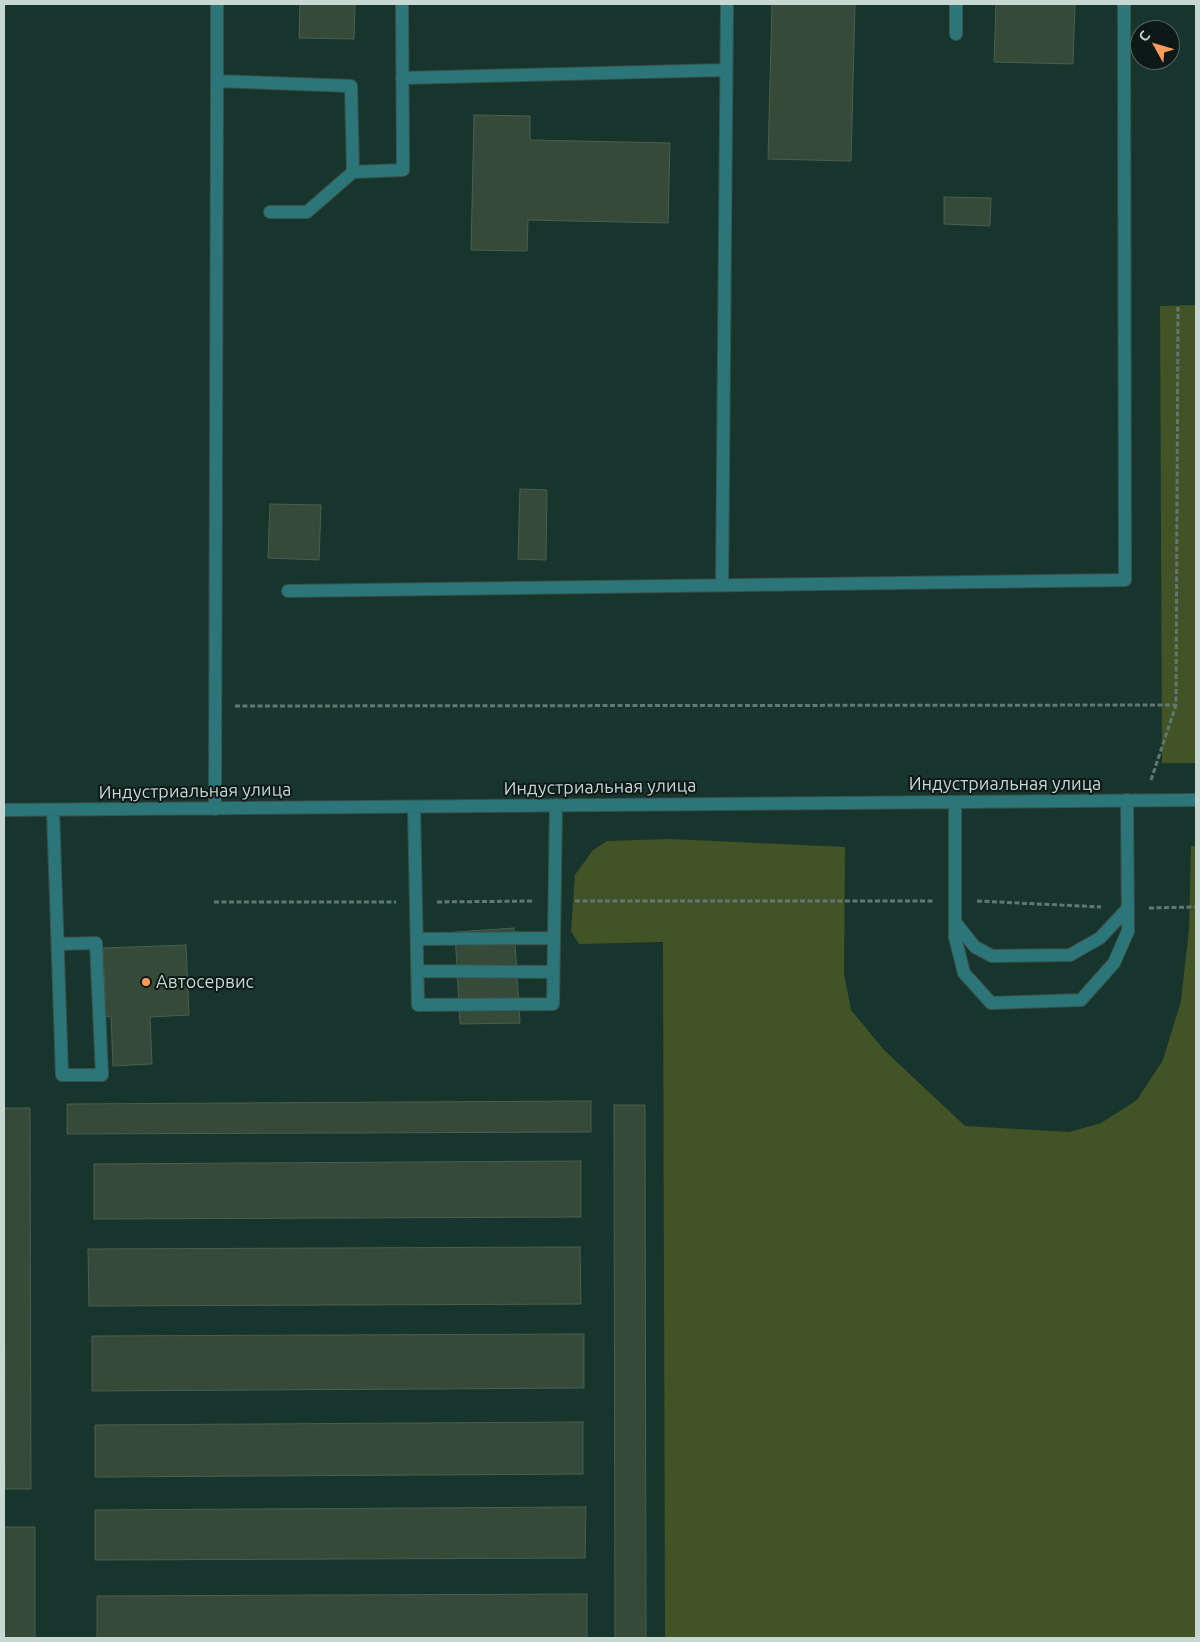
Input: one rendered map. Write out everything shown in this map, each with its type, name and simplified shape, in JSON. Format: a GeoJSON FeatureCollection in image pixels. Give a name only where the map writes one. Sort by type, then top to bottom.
{"type":"FeatureCollection","features":[{"type":"Feature","properties":{"kind":"street"},"geometry":{"type":"LineString","coordinates":[[215,809],[217,4]]}},
{"type":"Feature","properties":{"kind":"street"},"geometry":{"type":"LineString","coordinates":[[270,212],[307,212],[353,172],[403,170],[402,4]]}},
{"type":"Feature","properties":{"kind":"street"},"geometry":{"type":"LineString","coordinates":[[722,585],[726,4]]}},
{"type":"Feature","properties":{"kind":"street"},"geometry":{"type":"LineString","coordinates":[[956,4],[956,34]]}},
{"type":"Feature","properties":{"kind":"street"},"geometry":{"type":"LineString","coordinates":[[288,591],[1125,580],[1124,4]]}},
{"type":"Feature","properties":{"kind":"street"},"geometry":{"type":"LineString","coordinates":[[402,78],[726,70]]}},
{"type":"Feature","properties":{"kind":"street"},"geometry":{"type":"LineString","coordinates":[[217,81],[351,86],[353,172]]}},
{"type":"Feature","properties":{"kind":"street"},"geometry":{"type":"LineString","coordinates":[[955,802],[955,937],[964,973],[991,1003],[1081,1000],[1114,963],[1128,931],[1127,800]]}},
{"type":"Feature","properties":{"kind":"street","name":"Индустриальная улица"},"geometry":{"type":"LineString","coordinates":[[4,810],[1196,800]]}},
{"type":"Feature","properties":{"kind":"street"},"geometry":{"type":"LineString","coordinates":[[414,807],[418,1005],[553,1004],[556,805]]}},
{"type":"Feature","properties":{"kind":"street"},"geometry":{"type":"LineString","coordinates":[[53,810],[62,1075],[102,1075],[96,942],[58,944]]}},
{"type":"Feature","properties":{"kind":"street"},"geometry":{"type":"LineString","coordinates":[[955,922],[975,948],[992,956],[1070,955],[1100,938],[1128,908]]}},
{"type":"Feature","properties":{"kind":"street"},"geometry":{"type":"LineString","coordinates":[[417,940],[554,938]]}},
{"type":"Feature","properties":{"kind":"street"},"geometry":{"type":"LineString","coordinates":[[418,971],[553,972]]}},
{"type":"Feature","properties":{"kind":"path"},"geometry":{"type":"LineString","coordinates":[[1145,800],[1176,705],[1178,307]]}},
{"type":"Feature","properties":{"kind":"path"},"geometry":{"type":"LineString","coordinates":[[215,706],[1176,705]]}},
{"type":"Feature","properties":{"kind":"path"},"geometry":{"type":"LineString","coordinates":[[214,902],[955,900],[1128,908],[1196,907]]}},
{"type":"Feature","properties":{"kind":"green space"},"geometry":{"type":"Polygon","coordinates":[[[1196,305],[1196,763],[1162,763],[1160,306],[1196,305]]]}},
{"type":"Feature","properties":{"kind":"green space"},"geometry":{"type":"Polygon","coordinates":[[[670,839],[845,847],[844,974],[851,1010],[884,1050],[965,1126],[1069,1132],[1101,1123],[1137,1100],[1163,1060],[1181,1001],[1189,929],[1191,846],[1196,846],[1196,1638],[665,1638],[663,942],[579,944],[571,931],[575,875],[593,850],[607,841],[670,839]]]}},
{"type":"Feature","properties":{"kind":"building"},"geometry":{"type":"Polygon","coordinates":[[[300,4],[355,4],[354,39],[299,38],[300,4]]]}},
{"type":"Feature","properties":{"kind":"building"},"geometry":{"type":"Polygon","coordinates":[[[772,4],[855,4],[851,161],[768,159],[772,4]]]}},
{"type":"Feature","properties":{"kind":"building"},"geometry":{"type":"Polygon","coordinates":[[[996,4],[1075,4],[1073,64],[994,62],[996,4]]]}},
{"type":"Feature","properties":{"kind":"building"},"geometry":{"type":"Polygon","coordinates":[[[474,115],[530,116],[530,140],[670,143],[668,223],[528,220],[527,251],[471,250],[474,115]]]}},
{"type":"Feature","properties":{"kind":"building"},"geometry":{"type":"Polygon","coordinates":[[[944,197],[991,198],[990,226],[944,224],[944,197]]]}},
{"type":"Feature","properties":{"kind":"building"},"geometry":{"type":"Polygon","coordinates":[[[520,489],[547,490],[546,560],[518,559],[520,489]]]}},
{"type":"Feature","properties":{"kind":"building"},"geometry":{"type":"Polygon","coordinates":[[[270,504],[321,505],[319,560],[268,558],[270,504]]]}},
{"type":"Feature","properties":{"kind":"building"},"geometry":{"type":"Polygon","coordinates":[[[514,928],[520,1023],[460,1024],[455,932],[514,928]]]}},
{"type":"Feature","properties":{"kind":"building","name":"Автосервис"},"geometry":{"type":"Polygon","coordinates":[[[186,945],[189,1015],[150,1017],[152,1064],[113,1066],[111,1016],[106,1017],[103,948],[186,945]]]}},
{"type":"Feature","properties":{"kind":"building"},"geometry":{"type":"Polygon","coordinates":[[[591,1101],[591,1132],[67,1134],[67,1104],[591,1101]]]}},
{"type":"Feature","properties":{"kind":"building"},"geometry":{"type":"Polygon","coordinates":[[[614,1105],[645,1105],[646,1638],[615,1638],[614,1105]]]}},
{"type":"Feature","properties":{"kind":"building"},"geometry":{"type":"Polygon","coordinates":[[[4,1108],[30,1108],[31,1489],[5,1489],[4,1108]]]}},
{"type":"Feature","properties":{"kind":"building"},"geometry":{"type":"Polygon","coordinates":[[[581,1161],[581,1217],[94,1219],[94,1164],[581,1161]]]}},
{"type":"Feature","properties":{"kind":"building"},"geometry":{"type":"Polygon","coordinates":[[[580,1247],[581,1304],[89,1306],[88,1249],[580,1247]]]}},
{"type":"Feature","properties":{"kind":"building"},"geometry":{"type":"Polygon","coordinates":[[[584,1334],[584,1388],[92,1391],[92,1336],[584,1334]]]}},
{"type":"Feature","properties":{"kind":"building"},"geometry":{"type":"Polygon","coordinates":[[[583,1422],[583,1474],[95,1477],[95,1425],[583,1422]]]}},
{"type":"Feature","properties":{"kind":"building"},"geometry":{"type":"Polygon","coordinates":[[[586,1507],[585,1558],[95,1560],[95,1510],[586,1507]]]}},
{"type":"Feature","properties":{"kind":"building"},"geometry":{"type":"Polygon","coordinates":[[[4,1527],[35,1527],[35,1638],[4,1638],[4,1527]]]}},
{"type":"Feature","properties":{"kind":"building"},"geometry":{"type":"Polygon","coordinates":[[[587,1594],[587,1638],[97,1638],[97,1596],[587,1594]]]}},
{"type":"Feature","properties":{"kind":"place","name":"Автосервис"},"geometry":{"type":"Point","coordinates":[146,982]}}]}
